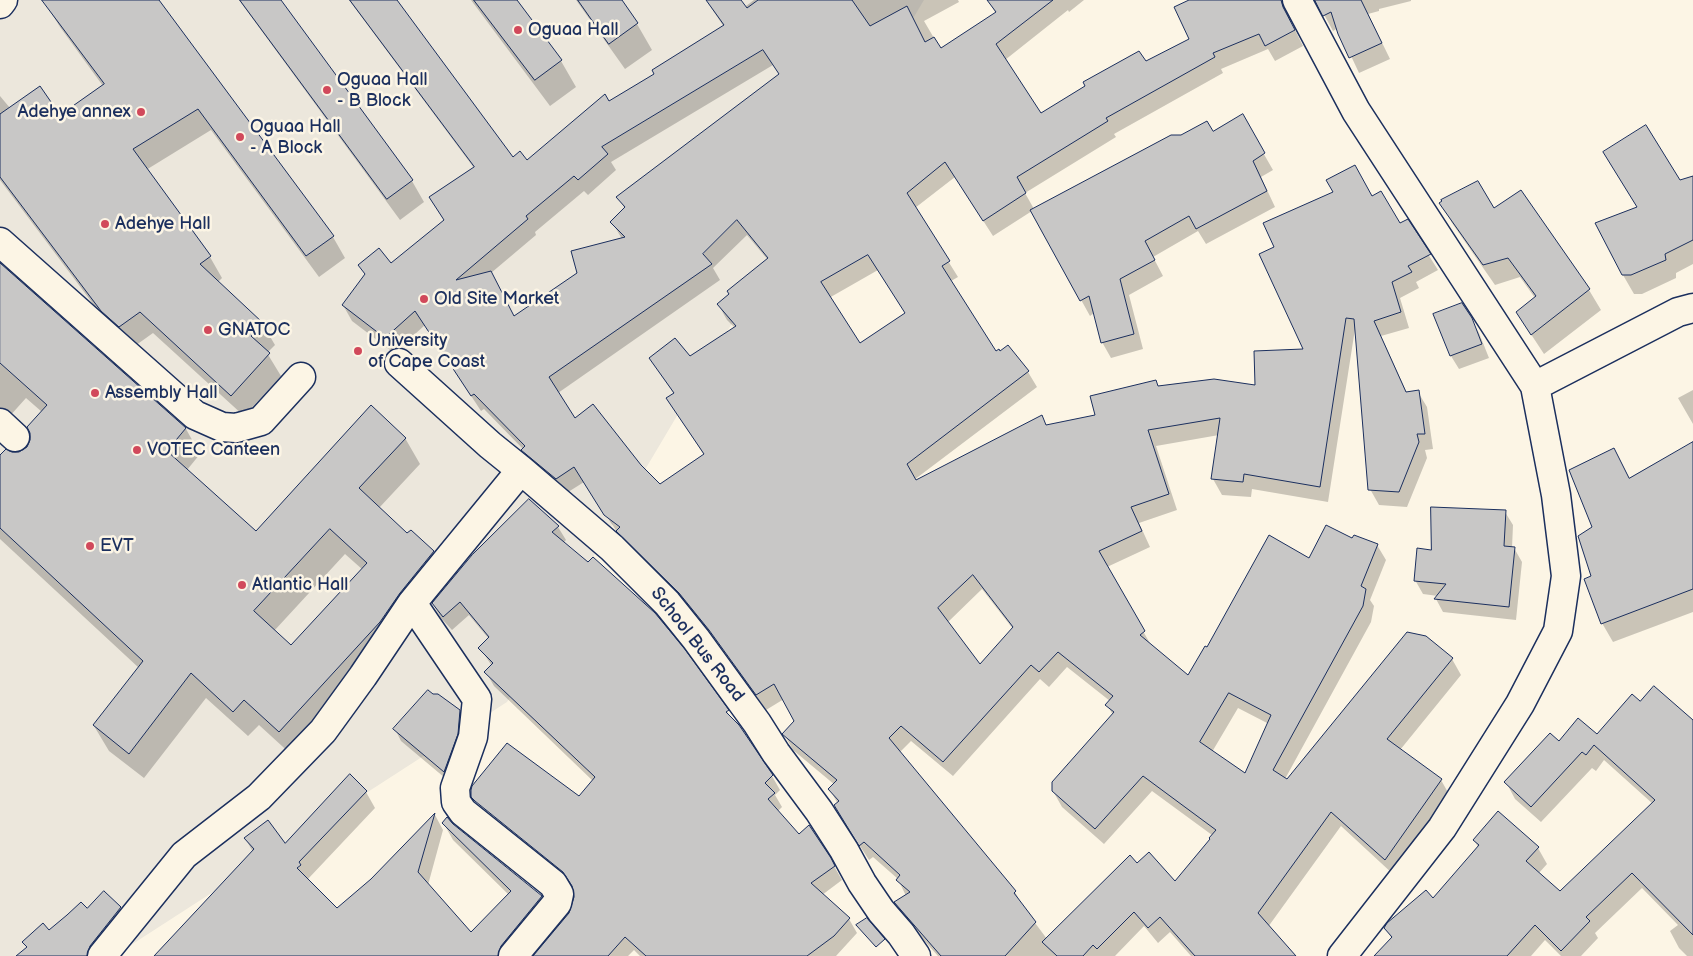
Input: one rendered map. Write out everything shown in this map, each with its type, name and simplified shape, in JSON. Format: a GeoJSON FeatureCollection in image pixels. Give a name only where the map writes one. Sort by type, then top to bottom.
{"type":"FeatureCollection","features":[{"type":"Feature","properties":{"kind":"street"},"geometry":{"type":"LineString","coordinates":[[0,4],[3,0]]}},
{"type":"Feature","properties":{"kind":"street"},"geometry":{"type":"LineString","coordinates":[[1297,0],[1356,111],[1536,386],[1556,495],[1566,576],[1558,631],[1520,704],[1442,828],[1342,956]]}},
{"type":"Feature","properties":{"kind":"street"},"geometry":{"type":"LineString","coordinates":[[0,242],[195,415],[222,427],[236,428],[261,421],[301,377]]}},
{"type":"Feature","properties":{"kind":"street"},"geometry":{"type":"LineString","coordinates":[[1536,386],[1678,312],[1693,308]]}},
{"type":"Feature","properties":{"kind":"street","name":"School Bus Road"},"geometry":{"type":"LineString","coordinates":[[399,363],[490,445],[522,470],[612,548],[667,603],[691,632],[819,811],[881,911],[901,934],[916,956]]}},
{"type":"Feature","properties":{"kind":"street"},"geometry":{"type":"LineString","coordinates":[[102,956],[184,855],[259,797],[323,731],[412,603],[522,470]]}},
{"type":"Feature","properties":{"kind":"street"},"geometry":{"type":"LineString","coordinates":[[412,603],[477,699],[473,737],[455,788],[456,802],[463,812],[553,884],[559,894],[557,903],[513,956]]}},
{"type":"Feature","properties":{"kind":"shaded area","name":"University of Cape Coast"},"geometry":{"type":"Polygon","coordinates":[[[0,0],[924,0],[507,702],[114,956],[0,956],[0,0]]]}},
{"type":"Feature","properties":{"kind":"building"},"geometry":{"type":"Polygon","coordinates":[[[42,0],[159,0],[334,236],[306,256],[198,109],[133,149],[211,256],[200,264],[263,323],[251,336],[270,353],[231,396],[140,312],[119,327],[101,311],[0,177],[0,114],[40,86],[60,115],[104,84],[42,0]]]}},
{"type":"Feature","properties":{"kind":"building","name":"Oguaa Hall - B Block"},"geometry":{"type":"Polygon","coordinates":[[[240,0],[281,0],[413,180],[387,199],[240,0]]]}},
{"type":"Feature","properties":{"kind":"building"},"geometry":{"type":"Polygon","coordinates":[[[350,0],[397,0],[513,157],[520,151],[527,160],[605,94],[609,101],[654,74],[652,70],[724,25],[706,0],[741,0],[747,8],[758,0],[852,0],[870,26],[907,6],[925,42],[934,37],[941,48],[996,12],[987,0],[1053,0],[996,44],[1041,113],[1085,86],[1083,82],[1139,51],[1146,61],[1189,39],[1174,7],[1189,0],[1281,0],[1295,30],[1265,46],[1259,34],[1213,53],[1215,57],[1106,118],[1108,121],[1017,177],[1026,193],[983,221],[945,162],[907,193],[950,261],[942,266],[996,351],[999,349],[1000,351],[1008,345],[1029,371],[907,464],[916,480],[1042,415],[1046,425],[1095,415],[1090,396],[1156,380],[1158,386],[1214,379],[1255,385],[1254,351],[1303,349],[1259,254],[1274,247],[1263,223],[1333,192],[1326,180],[1355,165],[1372,196],[1381,191],[1400,223],[1408,219],[1431,254],[1408,266],[1412,272],[1392,282],[1401,312],[1374,321],[1406,392],[1419,390],[1425,434],[1417,434],[1419,442],[1399,492],[1368,490],[1354,319],[1346,318],[1320,487],[1244,474],[1243,482],[1211,479],[1220,418],[1148,430],[1169,494],[1131,507],[1142,531],[1099,551],[1145,631],[1140,635],[1188,675],[1205,646],[1207,647],[1269,535],[1309,558],[1326,525],[1352,538],[1354,535],[1378,544],[1361,586],[1366,589],[1363,606],[1273,770],[1287,779],[1407,632],[1426,636],[1453,658],[1387,739],[1442,779],[1385,860],[1331,812],[1258,913],[1296,956],[1195,956],[1160,917],[1148,928],[1134,912],[1097,949],[1093,945],[1083,956],[1057,956],[1042,942],[1130,855],[1137,863],[1149,852],[1175,881],[1216,830],[1143,776],[1095,829],[1052,791],[1052,782],[1114,712],[1105,705],[1113,696],[1058,652],[1039,672],[1031,665],[943,762],[901,726],[889,738],[1016,891],[1014,893],[1036,922],[1005,956],[941,956],[894,902],[910,892],[896,880],[900,875],[864,842],[859,846],[834,805],[839,801],[828,789],[837,780],[782,734],[794,721],[774,684],[756,695],[709,630],[679,593],[616,531],[620,527],[604,515],[574,467],[556,479],[521,450],[525,446],[474,394],[471,396],[415,311],[385,338],[342,305],[365,274],[358,265],[379,248],[391,263],[444,220],[429,197],[474,167],[350,0]],[[763,50],[602,147],[608,154],[578,180],[574,176],[526,216],[528,219],[456,280],[491,271],[514,316],[577,273],[571,251],[625,237],[610,222],[625,207],[616,197],[779,74],[763,50]],[[737,220],[703,254],[712,264],[549,377],[575,418],[593,404],[641,465],[660,484],[704,454],[666,398],[674,393],[649,358],[675,338],[690,356],[736,326],[717,304],[729,294],[727,291],[768,258],[737,220]],[[868,255],[821,282],[860,343],[905,313],[868,255]],[[973,575],[938,608],[980,664],[1013,627],[973,575]],[[1229,693],[1200,742],[1245,773],[1271,715],[1229,693]]]}},
{"type":"Feature","properties":{"kind":"building","name":"Oguaa Hall"},"geometry":{"type":"Polygon","coordinates":[[[474,0],[517,0],[562,60],[535,80],[474,0]]]}},
{"type":"Feature","properties":{"kind":"building","name":"Oguaa Hall"},"geometry":{"type":"Polygon","coordinates":[[[578,0],[622,0],[638,23],[609,44],[578,0]]]}},
{"type":"Feature","properties":{"kind":"building"},"geometry":{"type":"Polygon","coordinates":[[[1315,0],[1361,0],[1382,43],[1349,58],[1331,12],[1323,16],[1315,0]]]}},
{"type":"Feature","properties":{"kind":"building"},"geometry":{"type":"Polygon","coordinates":[[[1243,114],[1265,153],[1253,161],[1267,191],[1196,229],[1189,216],[1145,241],[1155,260],[1120,279],[1134,334],[1101,343],[1089,296],[1080,301],[1030,210],[1171,135],[1181,135],[1207,121],[1213,131],[1243,114]]]}},
{"type":"Feature","properties":{"kind":"building"},"geometry":{"type":"Polygon","coordinates":[[[1646,125],[1680,180],[1693,176],[1693,240],[1665,254],[1666,260],[1631,275],[1622,275],[1595,223],[1637,207],[1603,152],[1646,125]]]}},
{"type":"Feature","properties":{"kind":"building"},"geometry":{"type":"Polygon","coordinates":[[[1478,181],[1494,208],[1521,190],[1590,289],[1531,335],[1516,312],[1536,296],[1508,258],[1483,265],[1439,203],[1441,200],[1478,181]]]}},
{"type":"Feature","properties":{"kind":"building"},"geometry":{"type":"Polygon","coordinates":[[[0,263],[186,428],[167,451],[256,531],[371,405],[406,438],[359,488],[407,533],[411,530],[434,551],[400,593],[380,622],[279,732],[244,700],[233,712],[191,673],[129,754],[93,725],[143,661],[0,528],[0,455],[6,449],[12,452],[19,452],[27,447],[30,433],[27,427],[47,405],[0,363],[0,263]],[[330,529],[254,611],[291,645],[367,563],[330,529]]]}},
{"type":"Feature","properties":{"kind":"building"},"geometry":{"type":"Polygon","coordinates":[[[1462,303],[1472,318],[1482,344],[1450,356],[1433,314],[1462,303]]]}},
{"type":"Feature","properties":{"kind":"building"},"geometry":{"type":"Polygon","coordinates":[[[1693,442],[1693,589],[1601,624],[1584,579],[1591,576],[1578,536],[1592,527],[1569,470],[1614,448],[1629,478],[1693,442]]]}},
{"type":"Feature","properties":{"kind":"building"},"geometry":{"type":"Polygon","coordinates":[[[529,499],[559,526],[552,532],[588,562],[593,557],[655,613],[684,648],[729,710],[726,712],[739,725],[773,775],[765,783],[775,793],[768,799],[799,834],[809,825],[831,858],[835,866],[811,883],[850,918],[834,936],[807,956],[646,956],[625,937],[608,956],[533,956],[569,913],[574,897],[572,886],[563,872],[471,797],[472,786],[507,743],[579,796],[595,777],[484,672],[493,663],[478,648],[489,637],[460,602],[443,617],[432,603],[472,555],[529,499]]]}},
{"type":"Feature","properties":{"kind":"building"},"geometry":{"type":"Polygon","coordinates":[[[1431,507],[1506,510],[1504,546],[1515,547],[1509,607],[1434,599],[1446,584],[1414,581],[1417,548],[1431,550],[1431,507]]]}},
{"type":"Feature","properties":{"kind":"building"},"geometry":{"type":"Polygon","coordinates":[[[1654,686],[1693,720],[1693,935],[1632,873],[1586,917],[1590,921],[1561,951],[1535,925],[1507,956],[1374,956],[1392,937],[1384,928],[1387,923],[1426,890],[1433,898],[1479,845],[1473,840],[1498,811],[1539,847],[1526,861],[1560,891],[1655,800],[1594,745],[1586,755],[1582,752],[1531,807],[1504,782],[1550,733],[1559,741],[1578,718],[1597,734],[1632,694],[1640,701],[1654,686]]]}},
{"type":"Feature","properties":{"kind":"building"},"geometry":{"type":"Polygon","coordinates":[[[428,690],[433,694],[438,694],[460,710],[458,734],[444,772],[393,729],[428,690]]]}},
{"type":"Feature","properties":{"kind":"building"},"geometry":{"type":"Polygon","coordinates":[[[350,774],[367,791],[299,862],[301,865],[297,868],[337,908],[371,879],[435,813],[418,872],[471,932],[511,891],[442,823],[447,817],[453,824],[542,896],[501,946],[498,956],[154,956],[254,849],[244,838],[268,820],[285,843],[350,774]]]}},
{"type":"Feature","properties":{"kind":"building"},"geometry":{"type":"Polygon","coordinates":[[[104,891],[121,907],[90,946],[87,956],[16,956],[27,947],[22,942],[43,923],[49,930],[81,902],[87,908],[104,891]]]}},
{"type":"Feature","properties":{"kind":"building"},"geometry":{"type":"Polygon","coordinates":[[[867,918],[885,939],[876,947],[856,925],[867,918]]]}},
{"type":"Feature","properties":{"kind":"place","name":"Oguaa Hall"},"geometry":{"type":"Point","coordinates":[518,30]}},
{"type":"Feature","properties":{"kind":"place","name":"Oguaa Hall - B Block"},"geometry":{"type":"Point","coordinates":[327,90]}},
{"type":"Feature","properties":{"kind":"place","name":"Adehye annex"},"geometry":{"type":"Point","coordinates":[141,112]}},
{"type":"Feature","properties":{"kind":"place","name":"Oguaa Hall - A Block"},"geometry":{"type":"Point","coordinates":[240,137]}},
{"type":"Feature","properties":{"kind":"place","name":"Adehye Hall"},"geometry":{"type":"Point","coordinates":[105,224]}},
{"type":"Feature","properties":{"kind":"place","name":"Old Site Market"},"geometry":{"type":"Point","coordinates":[424,299]}},
{"type":"Feature","properties":{"kind":"place","name":"GNATOC"},"geometry":{"type":"Point","coordinates":[208,330]}},
{"type":"Feature","properties":{"kind":"place","name":"University of Cape Coast"},"geometry":{"type":"Point","coordinates":[358,351]}},
{"type":"Feature","properties":{"kind":"place","name":"Assembly Hall"},"geometry":{"type":"Point","coordinates":[95,393]}},
{"type":"Feature","properties":{"kind":"place","name":"VOTEC Canteen"},"geometry":{"type":"Point","coordinates":[137,450]}},
{"type":"Feature","properties":{"kind":"place","name":"EVT"},"geometry":{"type":"Point","coordinates":[90,546]}},
{"type":"Feature","properties":{"kind":"place","name":"Atlantic Hall"},"geometry":{"type":"Point","coordinates":[242,585]}}]}
